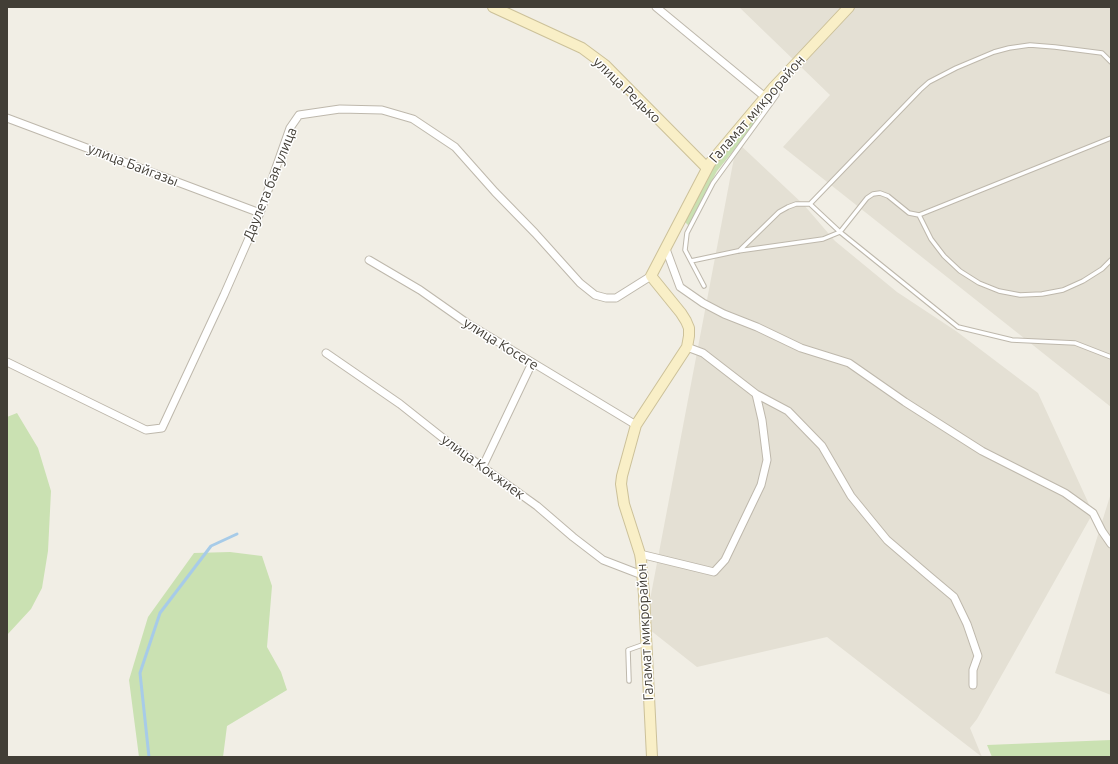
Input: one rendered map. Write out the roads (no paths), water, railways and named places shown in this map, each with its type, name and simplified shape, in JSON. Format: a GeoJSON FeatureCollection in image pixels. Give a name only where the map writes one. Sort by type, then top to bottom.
{"type":"FeatureCollection","features":[{"type":"Feature","properties":{"kind":"street","name":"улица Редько"},"geometry":{"type":"LineString","coordinates":[[493,7],[582,48],[605,65],[707,168]]}},
{"type":"Feature","properties":{"kind":"street"},"geometry":{"type":"LineString","coordinates":[[656,7],[765,97]]}},
{"type":"Feature","properties":{"kind":"street","name":"Галамат микрорайон"},"geometry":{"type":"LineString","coordinates":[[652,757],[644,595],[640,554],[624,504],[621,484],[636,425],[686,347],[689,336],[689,328],[681,313],[651,276],[710,163],[773,88],[849,7]]}},
{"type":"Feature","properties":{"kind":"street","name":"Даулета бая улица"},"geometry":{"type":"LineString","coordinates":[[7,362],[146,430],[162,428],[224,295],[260,213],[290,128],[299,115],[340,110],[382,110],[413,119],[455,147],[580,283],[595,295],[606,298],[616,298],[651,276]]}},
{"type":"Feature","properties":{"kind":"street","name":"улица Байгазы"},"geometry":{"type":"LineString","coordinates":[[7,118],[260,213]]}},
{"type":"Feature","properties":{"kind":"street"},"geometry":{"type":"LineString","coordinates":[[666,249],[680,287],[703,303],[724,314],[757,327],[801,348],[849,363],[905,402],[982,450],[1065,493],[1093,513],[1102,531],[1111,544]]}},
{"type":"Feature","properties":{"kind":"street","name":"улица Косеге"},"geometry":{"type":"LineString","coordinates":[[369,260],[420,290],[467,323],[636,425]]}},
{"type":"Feature","properties":{"kind":"street"},"geometry":{"type":"LineString","coordinates":[[686,347],[703,353],[756,394],[788,411],[822,446],[851,496],[887,540],[954,597],[967,624],[978,656],[973,670],[973,686]]}},
{"type":"Feature","properties":{"kind":"street","name":"улица Кокжиек"},"geometry":{"type":"LineString","coordinates":[[326,353],[400,404],[482,468],[537,506],[603,560],[642,575]]}},
{"type":"Feature","properties":{"kind":"street"},"geometry":{"type":"LineString","coordinates":[[482,468],[532,363]]}},
{"type":"Feature","properties":{"kind":"street"},"geometry":{"type":"LineString","coordinates":[[640,554],[714,572],[725,560],[761,485],[767,460],[762,420],[756,394]]}},
{"type":"Feature","properties":{"kind":"lane"},"geometry":{"type":"LineString","coordinates":[[810,204],[920,90],[929,82],[956,68],[994,52],[1030,45],[1055,46],[1102,54],[1111,62]]}},
{"type":"Feature","properties":{"kind":"lane"},"geometry":{"type":"LineString","coordinates":[[704,286],[686,250],[688,233],[713,183],[777,95],[773,88]]}},
{"type":"Feature","properties":{"kind":"lane"},"geometry":{"type":"LineString","coordinates":[[691,261],[738,251],[823,239],[840,232],[867,198],[873,194],[880,193],[888,196],[909,213],[919,215],[1111,138]]}},
{"type":"Feature","properties":{"kind":"lane"},"geometry":{"type":"LineString","coordinates":[[738,251],[779,212],[796,204],[810,204],[840,232],[958,327],[1012,340],[1075,343],[1111,357]]}},
{"type":"Feature","properties":{"kind":"lane"},"geometry":{"type":"LineString","coordinates":[[919,215],[931,240],[960,271],[979,283],[999,291],[1020,295],[1042,294],[1063,290],[1083,281],[1102,269],[1111,260]]}},
{"type":"Feature","properties":{"kind":"lane"},"geometry":{"type":"LineString","coordinates":[[630,681],[628,650],[646,644]]}},
{"type":"Feature","properties":{"kind":"waterway"},"geometry":{"type":"LineString","coordinates":[[149,757],[140,673],[160,613],[211,546],[237,534]]}}]}
